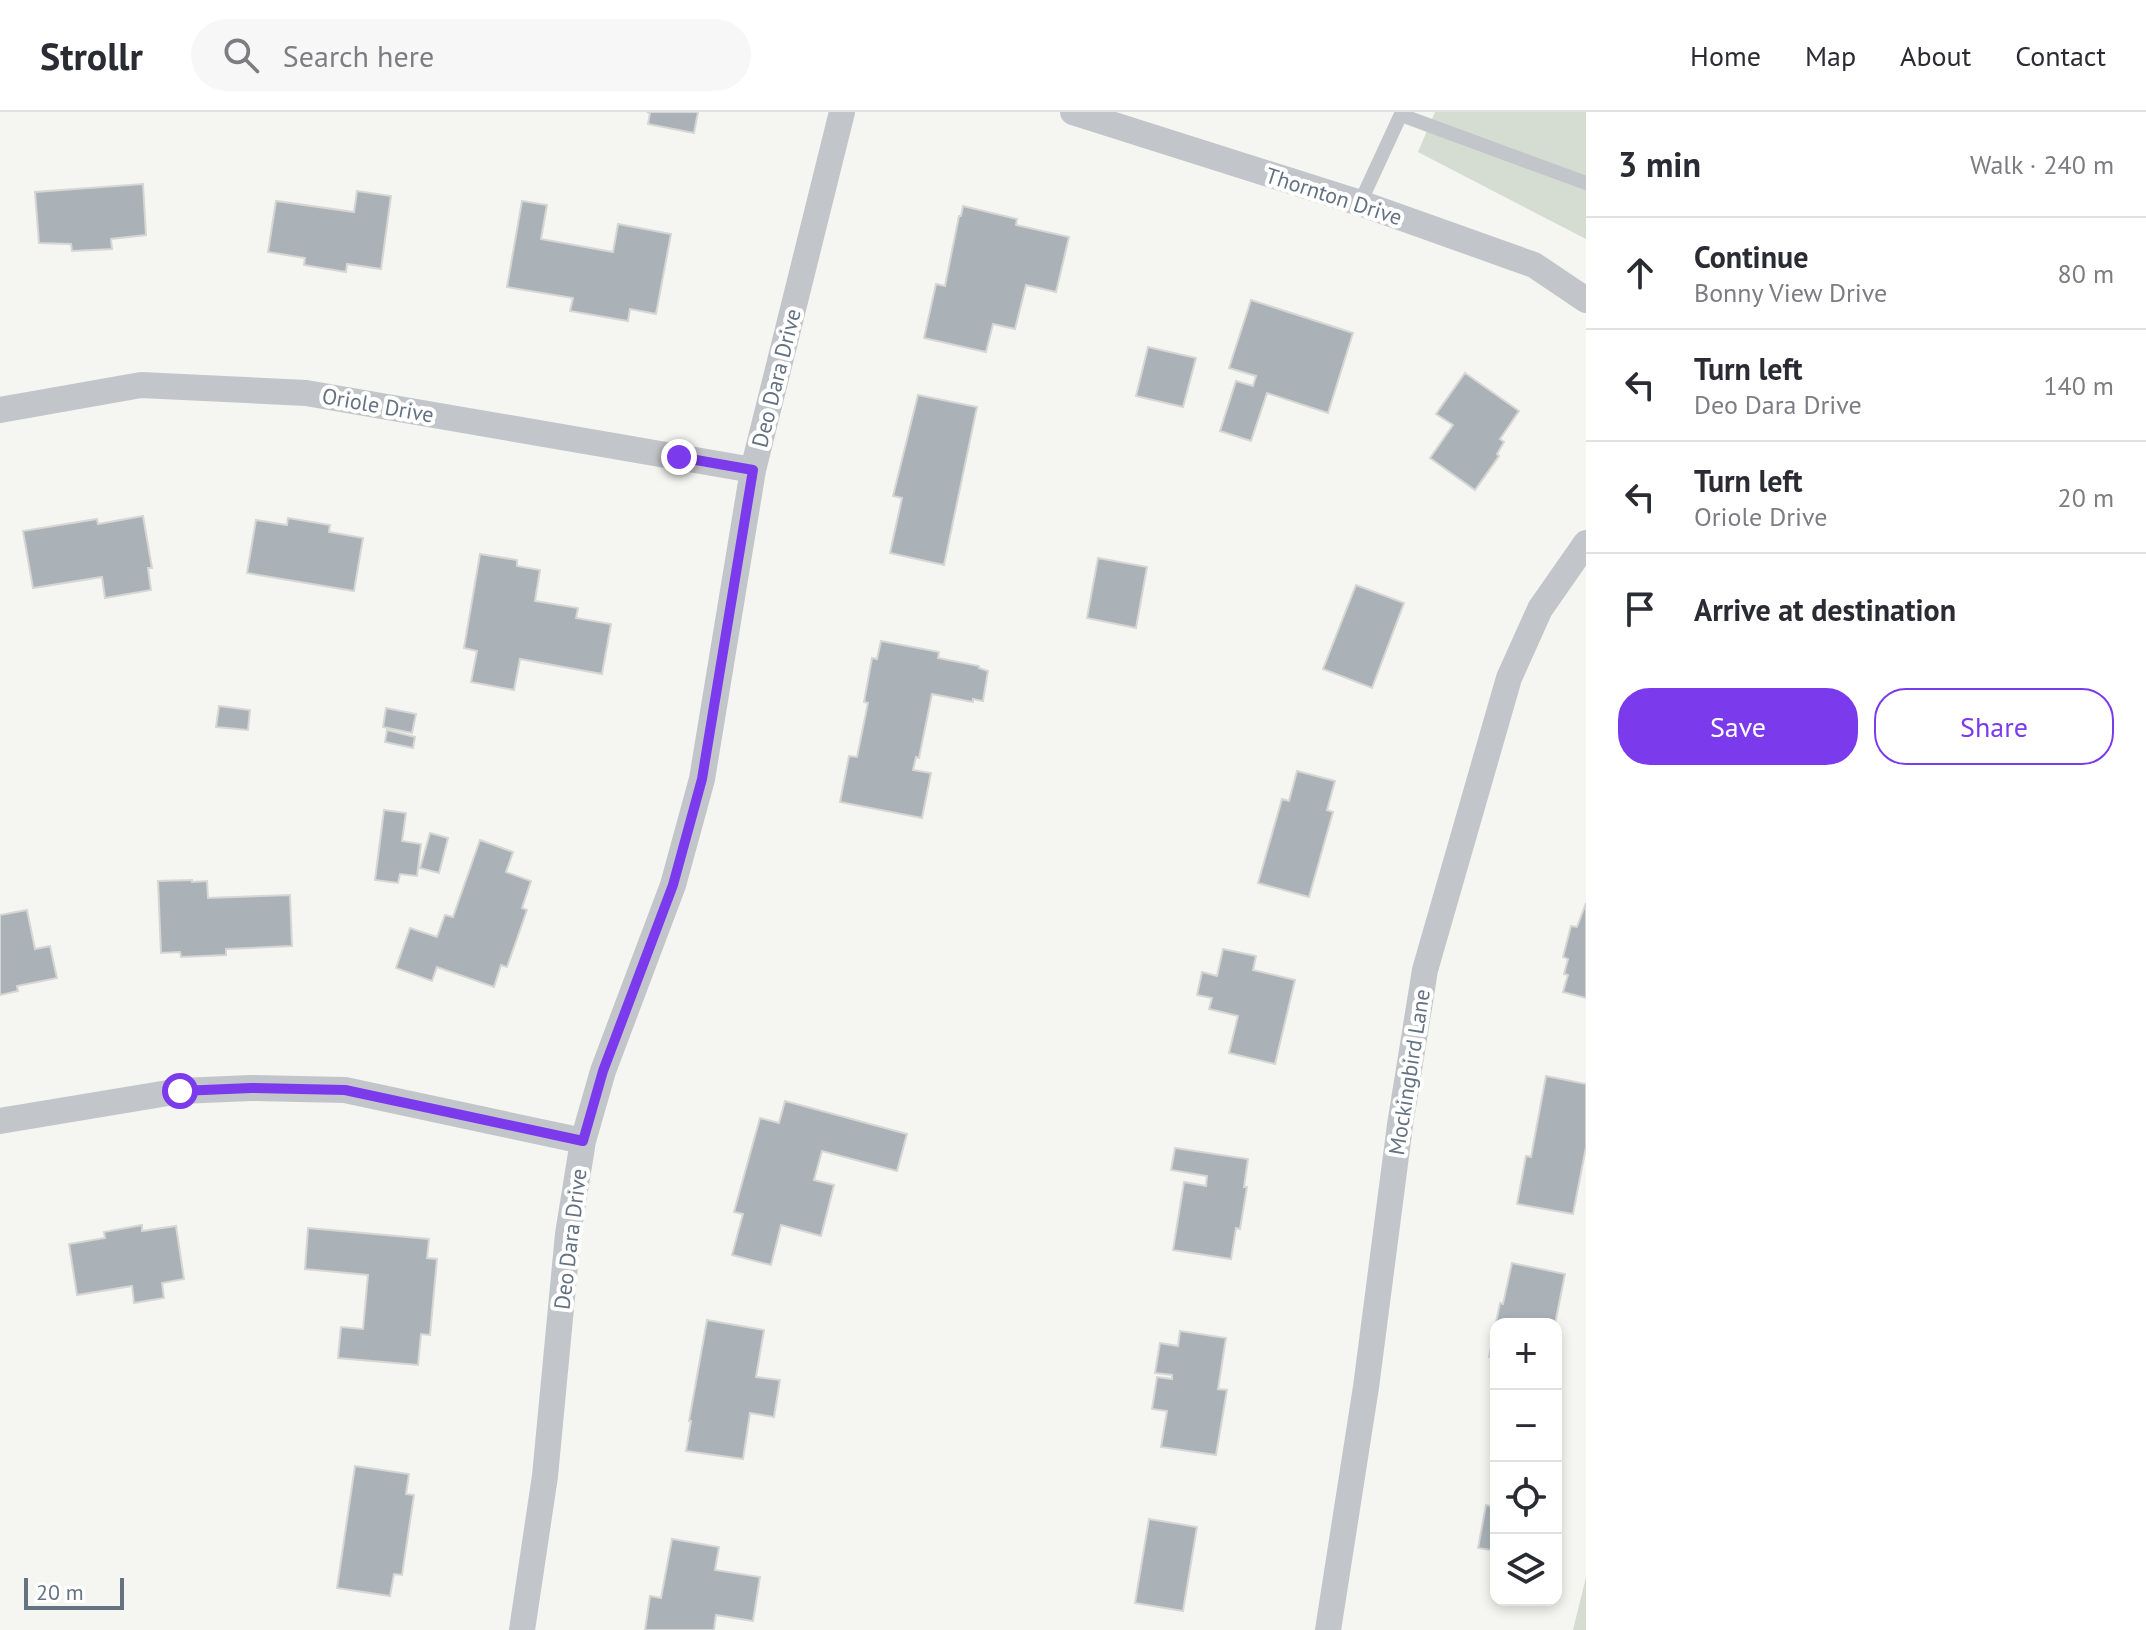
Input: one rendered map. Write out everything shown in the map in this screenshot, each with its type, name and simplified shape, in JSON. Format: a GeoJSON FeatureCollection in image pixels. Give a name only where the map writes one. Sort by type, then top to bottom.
{"type":"FeatureCollection","features":[{"type":"Feature","properties":{"kind":"street","name":"Deo Dara Drive"},"geometry":{"type":"LineString","coordinates":[[522,1630],[545,1476],[568,1234],[583,1141],[603,1071],[673,885],[702,779],[753,470],[842,112]]}},
{"type":"Feature","properties":{"kind":"street","name":"Thornton Drive"},"geometry":{"type":"LineString","coordinates":[[1073,112],[1360,203],[1534,265],[1586,300]]}},
{"type":"Feature","properties":{"kind":"street","name":"Oriole Drive"},"geometry":{"type":"LineString","coordinates":[[0,410],[141,385],[306,393],[753,470]]}},
{"type":"Feature","properties":{"kind":"street","name":"Mockingbird Lane"},"geometry":{"type":"LineString","coordinates":[[1328,1630],[1425,970],[1509,678],[1540,609],[1586,543]]}},
{"type":"Feature","properties":{"kind":"street"},"geometry":{"type":"LineString","coordinates":[[0,1121],[180,1091],[251,1088],[345,1090],[583,1141]]}},
{"type":"Feature","properties":{"kind":"lane"},"geometry":{"type":"LineString","coordinates":[[1360,203],[1402,113],[1586,183]]}},
{"type":"Feature","properties":{"kind":"shaded area"},"geometry":{"type":"Polygon","coordinates":[[[1435,112],[1586,112],[1586,239],[1418,152],[1435,112]]]}},
{"type":"Feature","properties":{"kind":"shaded area"},"geometry":{"type":"Polygon","coordinates":[[[1586,1577],[1586,1630],[1573,1630],[1586,1577]]]}},
{"type":"Feature","properties":{"kind":"building"},"geometry":{"type":"Polygon","coordinates":[[[647,112],[698,112],[694,133],[648,124],[650,113],[647,112]]]}},
{"type":"Feature","properties":{"kind":"building"},"geometry":{"type":"Polygon","coordinates":[[[143,184],[146,235],[111,239],[112,249],[72,251],[71,244],[39,243],[35,192],[143,184]]]}},
{"type":"Feature","properties":{"kind":"building"},"geometry":{"type":"Polygon","coordinates":[[[357,191],[391,196],[381,269],[347,264],[346,272],[304,265],[305,258],[268,252],[276,201],[354,212],[357,191]]]}},
{"type":"Feature","properties":{"kind":"building"},"geometry":{"type":"Polygon","coordinates":[[[522,201],[547,205],[541,239],[613,252],[618,224],[671,234],[656,314],[630,309],[628,321],[570,311],[573,298],[507,287],[522,201]]]}},
{"type":"Feature","properties":{"kind":"building"},"geometry":{"type":"Polygon","coordinates":[[[963,206],[1017,219],[1016,225],[1069,237],[1056,292],[1026,285],[1015,329],[993,324],[986,352],[924,338],[936,284],[945,286],[963,206]]]}},
{"type":"Feature","properties":{"kind":"building"},"geometry":{"type":"Polygon","coordinates":[[[1251,300],[1353,333],[1328,413],[1267,393],[1251,441],[1220,431],[1236,381],[1253,386],[1256,376],[1229,368],[1251,300]]]}},
{"type":"Feature","properties":{"kind":"building"},"geometry":{"type":"Polygon","coordinates":[[[1148,347],[1196,358],[1183,407],[1136,396],[1148,347]]]}},
{"type":"Feature","properties":{"kind":"building"},"geometry":{"type":"Polygon","coordinates":[[[1465,373],[1519,411],[1500,439],[1504,442],[1497,454],[1499,456],[1475,490],[1430,458],[1453,425],[1436,414],[1465,373]]]}},
{"type":"Feature","properties":{"kind":"building"},"geometry":{"type":"Polygon","coordinates":[[[918,395],[977,407],[944,565],[890,553],[902,498],[893,496],[918,395]]]}},
{"type":"Feature","properties":{"kind":"building"},"geometry":{"type":"Polygon","coordinates":[[[143,516],[152,568],[148,568],[151,590],[105,598],[102,577],[33,588],[23,531],[97,519],[98,524],[143,516]]]}},
{"type":"Feature","properties":{"kind":"building"},"geometry":{"type":"Polygon","coordinates":[[[288,518],[330,525],[329,532],[363,538],[354,591],[247,573],[256,520],[287,525],[288,518]]]}},
{"type":"Feature","properties":{"kind":"building"},"geometry":{"type":"Polygon","coordinates":[[[480,554],[517,560],[517,566],[540,570],[535,601],[578,608],[576,618],[611,624],[602,674],[520,659],[514,690],[471,682],[477,651],[464,648],[480,554]]]}},
{"type":"Feature","properties":{"kind":"building"},"geometry":{"type":"Polygon","coordinates":[[[1098,558],[1147,567],[1136,628],[1087,618],[1098,558]]]}},
{"type":"Feature","properties":{"kind":"building"},"geometry":{"type":"Polygon","coordinates":[[[1356,585],[1404,603],[1372,688],[1323,669],[1356,585]]]}},
{"type":"Feature","properties":{"kind":"building"},"geometry":{"type":"Polygon","coordinates":[[[881,641],[939,652],[938,658],[979,666],[988,671],[983,701],[932,694],[919,758],[916,757],[913,770],[931,773],[922,818],[840,802],[849,756],[857,757],[868,703],[864,702],[872,658],[877,659],[881,641]]]}},
{"type":"Feature","properties":{"kind":"building"},"geometry":{"type":"Polygon","coordinates":[[[219,706],[250,710],[248,730],[216,727],[219,706]]]}},
{"type":"Feature","properties":{"kind":"building"},"geometry":{"type":"Polygon","coordinates":[[[386,708],[416,714],[412,733],[383,727],[386,708]]]}},
{"type":"Feature","properties":{"kind":"building"},"geometry":{"type":"Polygon","coordinates":[[[387,730],[415,737],[413,748],[385,742],[387,730]]]}},
{"type":"Feature","properties":{"kind":"building"},"geometry":{"type":"Polygon","coordinates":[[[1297,771],[1335,781],[1327,810],[1333,812],[1309,897],[1258,883],[1282,799],[1289,801],[1297,771]]]}},
{"type":"Feature","properties":{"kind":"building"},"geometry":{"type":"Polygon","coordinates":[[[384,810],[406,813],[402,841],[421,844],[417,876],[400,874],[398,883],[375,880],[384,810]]]}},
{"type":"Feature","properties":{"kind":"building"},"geometry":{"type":"Polygon","coordinates":[[[430,833],[448,838],[439,873],[420,868],[430,833]]]}},
{"type":"Feature","properties":{"kind":"building"},"geometry":{"type":"Polygon","coordinates":[[[480,840],[513,852],[506,872],[531,881],[522,908],[527,910],[507,967],[501,965],[494,987],[437,967],[432,981],[396,968],[410,928],[437,937],[445,915],[453,917],[480,840]]]}},
{"type":"Feature","properties":{"kind":"building"},"geometry":{"type":"Polygon","coordinates":[[[158,881],[207,881],[208,898],[290,895],[292,946],[226,949],[226,955],[181,957],[180,952],[161,953],[158,881]]]}},
{"type":"Feature","properties":{"kind":"building"},"geometry":{"type":"Polygon","coordinates":[[[1586,903],[1586,998],[1563,992],[1568,959],[1563,957],[1571,926],[1577,927],[1586,903]]]}},
{"type":"Feature","properties":{"kind":"building"},"geometry":{"type":"Polygon","coordinates":[[[27,910],[35,949],[50,946],[57,978],[17,986],[18,991],[0,995],[0,915],[27,910]]]}},
{"type":"Feature","properties":{"kind":"building"},"geometry":{"type":"Polygon","coordinates":[[[1223,949],[1256,956],[1253,970],[1295,980],[1275,1064],[1229,1053],[1238,1016],[1209,1009],[1212,998],[1197,995],[1202,972],[1217,976],[1223,949]]]}},
{"type":"Feature","properties":{"kind":"building"},"geometry":{"type":"Polygon","coordinates":[[[1546,1076],[1586,1084],[1586,1147],[1573,1214],[1517,1204],[1526,1156],[1531,1157],[1546,1076]]]}},
{"type":"Feature","properties":{"kind":"building"},"geometry":{"type":"Polygon","coordinates":[[[785,1101],[907,1134],[897,1171],[822,1151],[814,1180],[834,1185],[821,1236],[781,1225],[771,1265],[732,1255],[743,1214],[734,1212],[760,1118],[779,1123],[785,1101]]]}},
{"type":"Feature","properties":{"kind":"building"},"geometry":{"type":"Polygon","coordinates":[[[1175,1148],[1248,1159],[1240,1229],[1236,1228],[1231,1259],[1173,1250],[1184,1182],[1206,1186],[1207,1176],[1171,1170],[1175,1148]]]}},
{"type":"Feature","properties":{"kind":"building"},"geometry":{"type":"Polygon","coordinates":[[[142,1225],[142,1231],[176,1226],[184,1279],[162,1283],[164,1298],[134,1303],[132,1286],[77,1295],[69,1244],[105,1238],[104,1232],[142,1225]]]}},
{"type":"Feature","properties":{"kind":"building"},"geometry":{"type":"Polygon","coordinates":[[[308,1228],[429,1239],[427,1258],[437,1259],[430,1335],[421,1334],[418,1365],[338,1358],[341,1327],[363,1329],[368,1275],[305,1269],[308,1228]]]}},
{"type":"Feature","properties":{"kind":"building"},"geometry":{"type":"Polygon","coordinates":[[[1512,1263],[1565,1274],[1556,1318],[1497,1318],[1500,1303],[1503,1304],[1512,1263]]]}},
{"type":"Feature","properties":{"kind":"building"},"geometry":{"type":"Polygon","coordinates":[[[707,1320],[764,1330],[756,1377],[780,1380],[774,1417],[750,1413],[743,1459],[686,1451],[707,1320]]]}},
{"type":"Feature","properties":{"kind":"building"},"geometry":{"type":"Polygon","coordinates":[[[1180,1331],[1226,1338],[1218,1389],[1227,1390],[1216,1455],[1161,1447],[1167,1411],[1152,1409],[1157,1377],[1172,1379],[1172,1375],[1155,1373],[1160,1343],[1178,1346],[1180,1331]]]}},
{"type":"Feature","properties":{"kind":"building"},"geometry":{"type":"Polygon","coordinates":[[[355,1466],[409,1474],[406,1494],[414,1495],[402,1575],[394,1574],[390,1596],[337,1588],[355,1466]]]}},
{"type":"Feature","properties":{"kind":"building"},"geometry":{"type":"Polygon","coordinates":[[[1486,1505],[1490,1506],[1490,1550],[1478,1548],[1486,1505]]]}},
{"type":"Feature","properties":{"kind":"building"},"geometry":{"type":"Polygon","coordinates":[[[1149,1519],[1197,1527],[1183,1611],[1135,1603],[1149,1519]]]}},
{"type":"Feature","properties":{"kind":"building"},"geometry":{"type":"Polygon","coordinates":[[[672,1539],[719,1547],[715,1570],[760,1577],[753,1621],[716,1615],[714,1630],[645,1630],[650,1596],[661,1598],[672,1539]]]}},
{"type":"Feature","properties":{"kind":"route"},"geometry":{"type":"LineString","coordinates":[[180,1091],[251,1088],[345,1090],[583,1141],[603,1071],[673,885],[702,779],[753,470],[679,457]]}}]}
